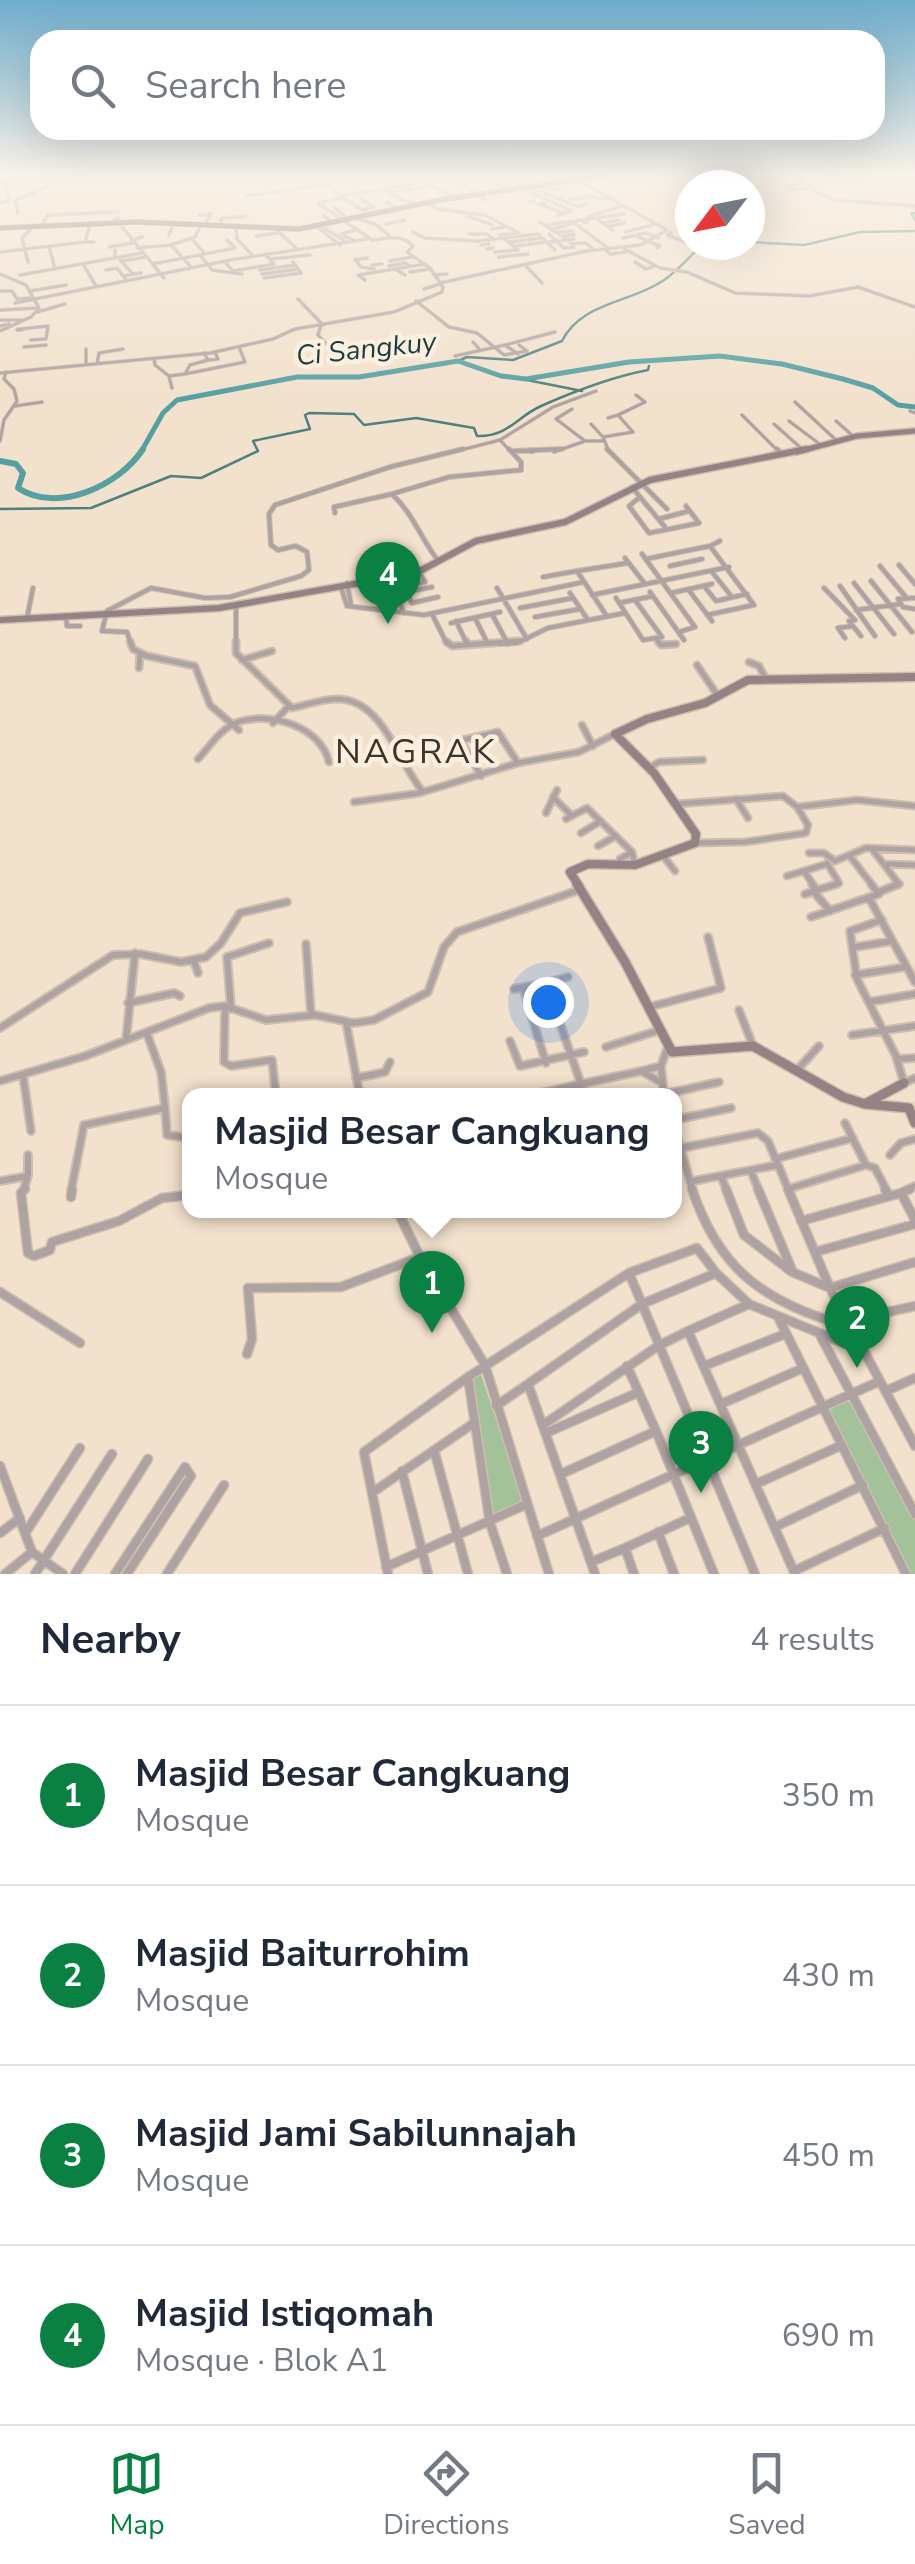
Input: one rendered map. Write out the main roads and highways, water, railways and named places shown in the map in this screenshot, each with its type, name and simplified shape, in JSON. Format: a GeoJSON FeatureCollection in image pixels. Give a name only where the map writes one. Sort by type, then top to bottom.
{"type":"FeatureCollection","features":[{"type":"Feature","properties":{"kind":"waterway"},"geometry":{"type":"LineString","coordinates":[[458,361],[467,357],[513,360],[562,341],[570,328],[593,311],[661,282],[687,260]]}},
{"type":"Feature","properties":{"kind":"waterway","name":"Ci Sangkuy"},"geometry":{"type":"LineString","coordinates":[[142,450],[163,413],[177,400],[297,377],[359,377],[458,361],[501,376],[526,379],[629,362],[720,356],[782,364],[843,379],[873,388],[898,405],[915,407]]}},
{"type":"Feature","properties":{"kind":"waterway"},"geometry":{"type":"LineString","coordinates":[[580,391],[648,370],[649,366]]}},
{"type":"Feature","properties":{"kind":"waterway"},"geometry":{"type":"LineString","coordinates":[[522,379],[580,391]]}},
{"type":"Feature","properties":{"kind":"waterway"},"geometry":{"type":"LineString","coordinates":[[0,509],[91,508],[171,476],[201,478],[258,451],[253,441],[310,429],[305,415],[309,413],[354,414],[364,425],[416,418],[474,428],[477,436],[504,430],[532,411],[580,391]]}},
{"type":"Feature","properties":{"kind":"waterway","name":"Ci Sangkuy"},"geometry":{"type":"LineString","coordinates":[[0,461],[16,464],[23,473],[18,488],[34,495],[68,497],[119,474],[142,450]]}},
{"type":"Feature","properties":{"kind":"place","name":"Masjid Istiqomah"},"geometry":{"type":"Point","coordinates":[388,624]}},
{"type":"Feature","properties":{"kind":"place","name":"Masjid Besar Cangkuang"},"geometry":{"type":"Point","coordinates":[432,1333]}},
{"type":"Feature","properties":{"kind":"place","name":"Masjid Baiturrohim"},"geometry":{"type":"Point","coordinates":[857,1368]}},
{"type":"Feature","properties":{"kind":"place","name":"Masjid Jami Sabilunnajah"},"geometry":{"type":"Point","coordinates":[701,1493]}},
{"type":"Feature","properties":{"kind":"district","name":"NAGRAK"},"geometry":{"type":"Point","coordinates":[416,751]}}]}
